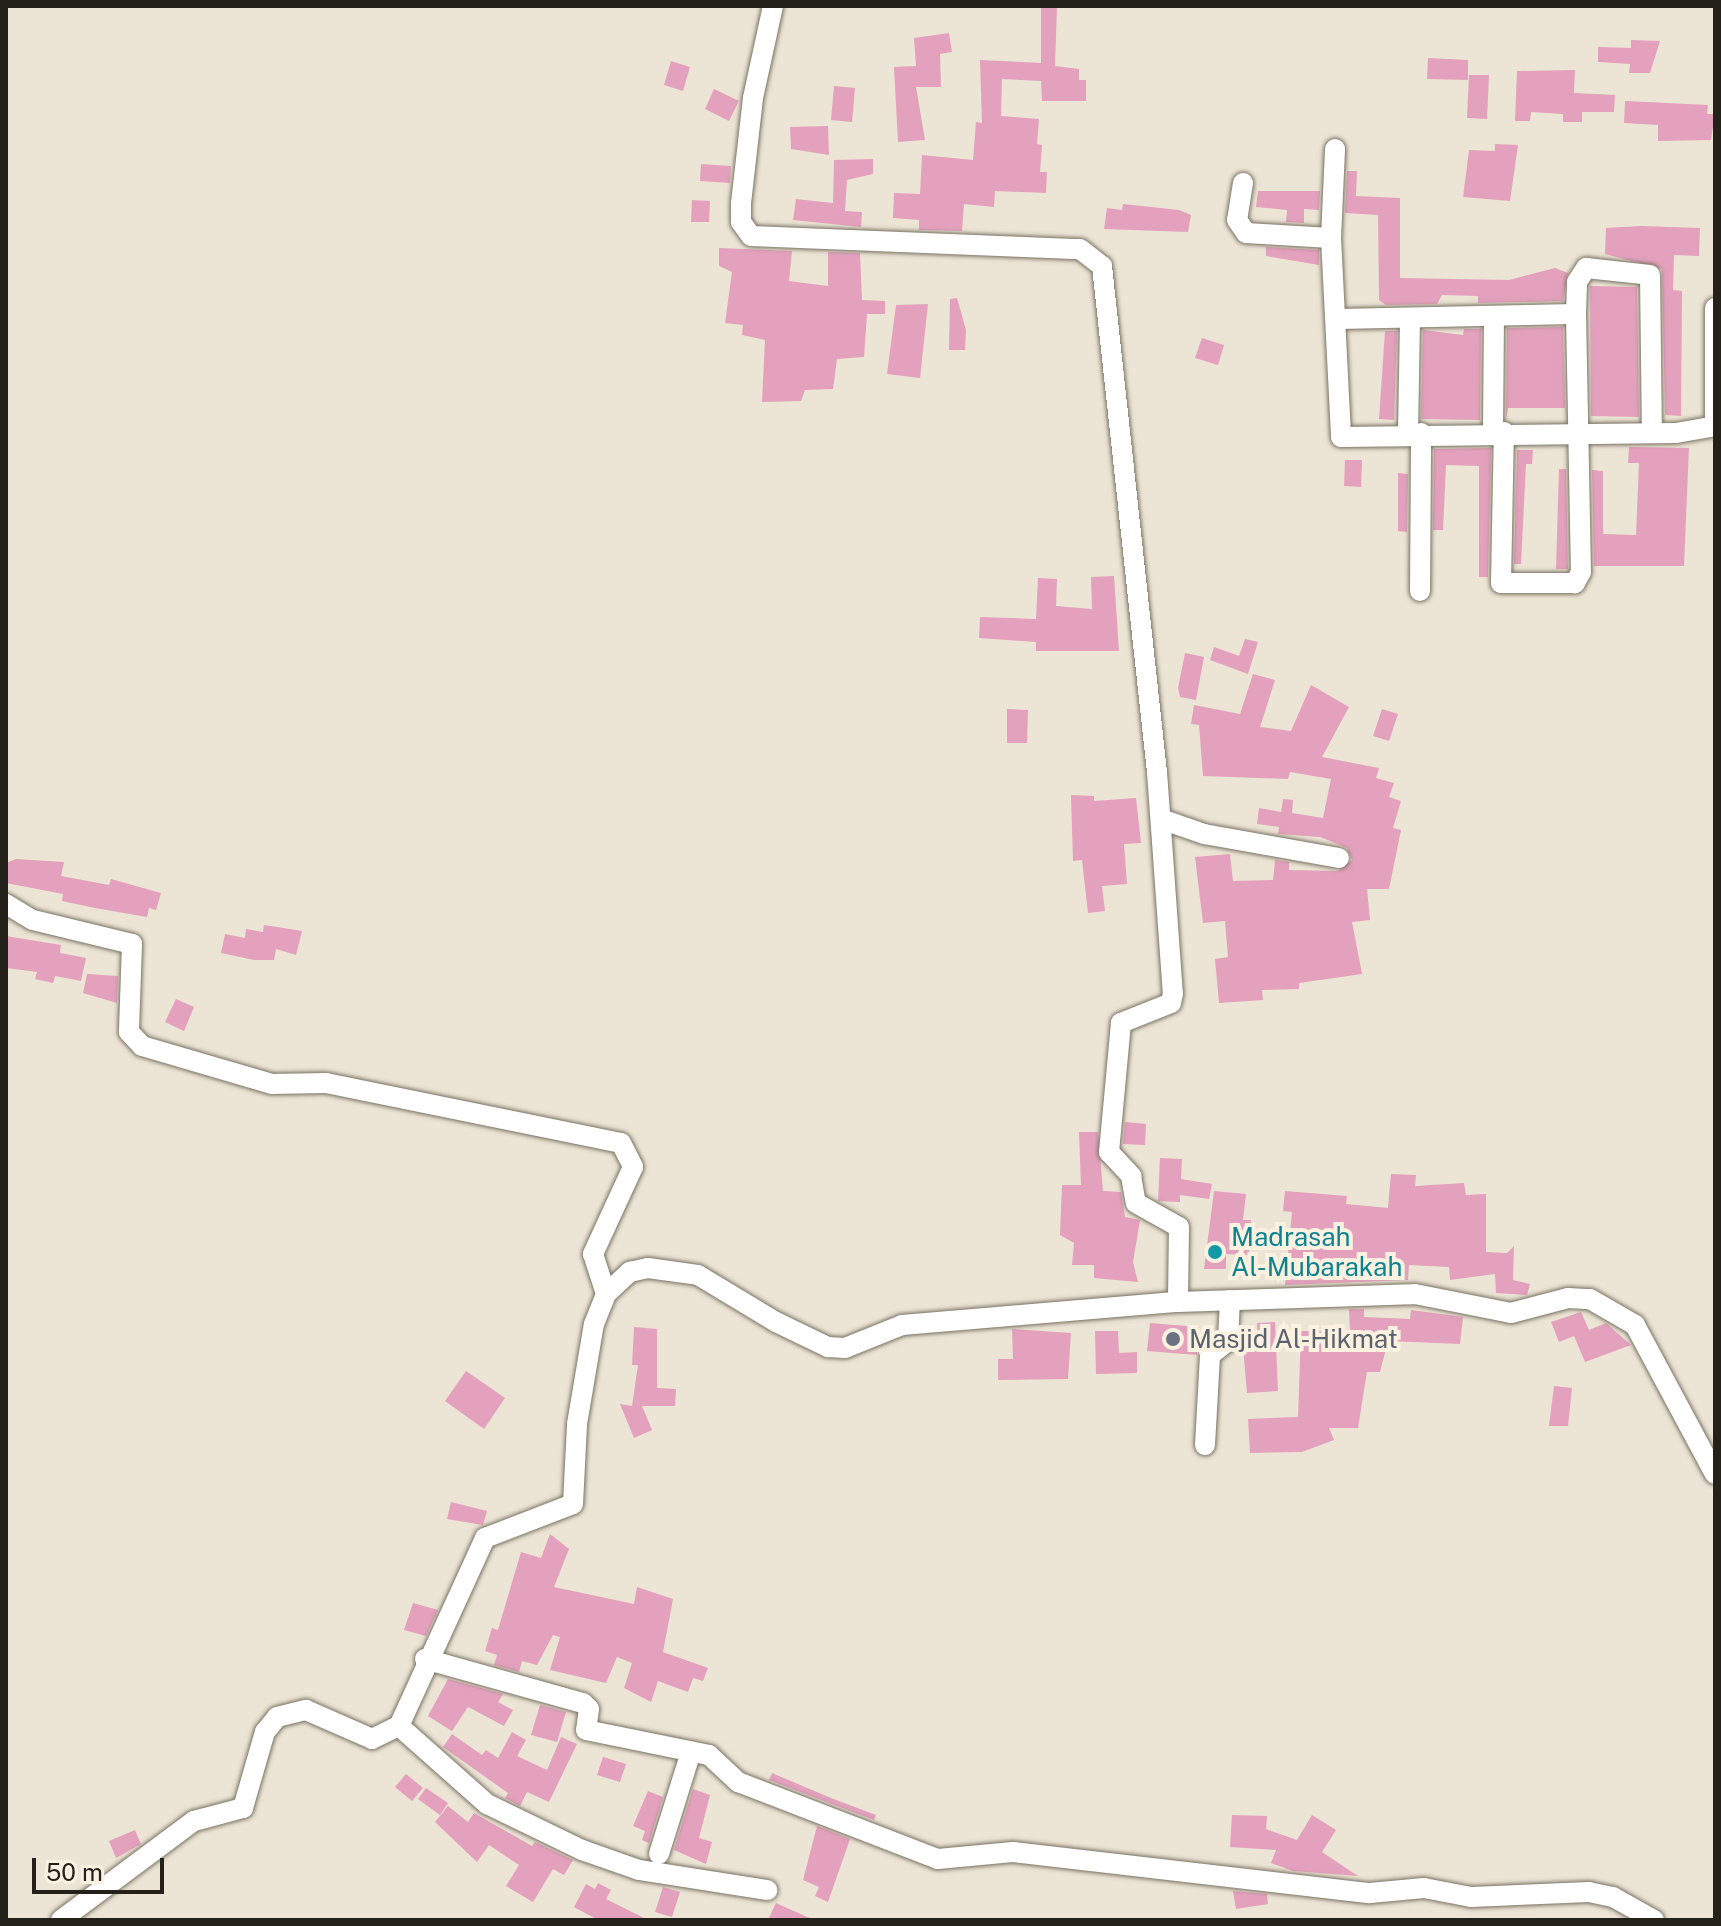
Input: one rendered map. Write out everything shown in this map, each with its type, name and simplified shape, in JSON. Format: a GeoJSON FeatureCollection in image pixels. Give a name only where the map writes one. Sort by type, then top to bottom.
{"type":"FeatureCollection","features":[{"type":"Feature","properties":{"kind":"street"},"geometry":{"type":"LineString","coordinates":[[773,6],[753,98],[741,204],[741,222],[751,236],[1080,249],[1102,266],[1161,819],[1173,999],[1121,1023],[1109,1152],[1131,1176],[1136,1203],[1179,1227],[1178,1302]]}},
{"type":"Feature","properties":{"kind":"street"},"geometry":{"type":"LineString","coordinates":[[1335,149],[1331,238],[1337,319],[1336,423],[1341,437],[1499,431],[1652,432],[1715,426],[1715,308]]}},
{"type":"Feature","properties":{"kind":"street"},"geometry":{"type":"LineString","coordinates":[[1243,183],[1237,220],[1246,233],[1331,238]]}},
{"type":"Feature","properties":{"kind":"street"},"geometry":{"type":"LineString","coordinates":[[1494,318],[1504,585],[1578,581],[1576,314],[1577,282],[1586,268],[1650,275],[1652,432]]}},
{"type":"Feature","properties":{"kind":"street"},"geometry":{"type":"LineString","coordinates":[[1337,319],[1576,314]]}},
{"type":"Feature","properties":{"kind":"street"},"geometry":{"type":"LineString","coordinates":[[1410,319],[1420,591]]}},
{"type":"Feature","properties":{"kind":"street"},"geometry":{"type":"LineString","coordinates":[[1161,819],[1204,834],[1339,858]]}},
{"type":"Feature","properties":{"kind":"street"},"geometry":{"type":"LineString","coordinates":[[6,904],[33,920],[132,944],[129,1032],[142,1046],[272,1084],[326,1083],[621,1143],[633,1167],[593,1254],[606,1294]]}},
{"type":"Feature","properties":{"kind":"street"},"geometry":{"type":"LineString","coordinates":[[61,1920],[194,1821],[243,1808],[265,1732],[277,1717],[306,1710],[372,1739],[399,1726],[425,1659],[485,1538],[573,1504],[577,1424],[594,1324],[606,1294],[630,1272],[648,1268],[698,1275],[776,1322],[828,1347],[845,1348],[902,1325],[1178,1302],[1415,1294],[1511,1313],[1568,1298],[1590,1299],[1635,1325],[1715,1474]]}},
{"type":"Feature","properties":{"kind":"street"},"geometry":{"type":"LineString","coordinates":[[1205,1445],[1210,1355],[1228,1341],[1230,1300]]}},
{"type":"Feature","properties":{"kind":"street"},"geometry":{"type":"LineString","coordinates":[[425,1659],[583,1703],[589,1709],[586,1730],[712,1757],[738,1782],[860,1834],[945,1860],[1013,1852],[1370,1893],[1424,1888],[1471,1897],[1589,1892],[1613,1897],[1654,1920]]}},
{"type":"Feature","properties":{"kind":"street"},"geometry":{"type":"LineString","coordinates":[[399,1726],[487,1804],[582,1850],[639,1870],[767,1890]]}},
{"type":"Feature","properties":{"kind":"street"},"geometry":{"type":"LineString","coordinates":[[659,1854],[691,1752]]}},
{"type":"Feature","properties":{"kind":"building"},"geometry":{"type":"Polygon","coordinates":[[[1041,6],[1057,6],[1055,66],[1079,69],[1079,80],[1086,80],[1086,101],[1042,101],[1041,81],[1002,79],[1001,116],[1039,119],[1037,144],[1042,145],[1040,172],[1047,172],[1046,193],[995,191],[994,207],[964,204],[962,231],[919,230],[919,220],[893,218],[894,193],[920,194],[922,155],[973,160],[976,122],[982,123],[980,60],[1041,63],[1041,6]]]}},
{"type":"Feature","properties":{"kind":"building"},"geometry":{"type":"Polygon","coordinates":[[[949,33],[952,52],[940,54],[941,87],[916,87],[925,140],[898,142],[894,67],[916,66],[914,38],[949,33]]]}},
{"type":"Feature","properties":{"kind":"building"},"geometry":{"type":"Polygon","coordinates":[[[1631,40],[1660,41],[1650,73],[1629,73],[1630,64],[1598,62],[1598,47],[1631,48],[1631,40]]]}},
{"type":"Feature","properties":{"kind":"building"},"geometry":{"type":"Polygon","coordinates":[[[1428,58],[1468,60],[1468,80],[1427,79],[1428,58]]]}},
{"type":"Feature","properties":{"kind":"building"},"geometry":{"type":"Polygon","coordinates":[[[671,61],[690,67],[683,91],[664,85],[671,61]]]}},
{"type":"Feature","properties":{"kind":"building"},"geometry":{"type":"Polygon","coordinates":[[[1575,70],[1574,93],[1615,95],[1614,112],[1582,112],[1582,122],[1563,122],[1563,114],[1531,112],[1530,121],[1515,121],[1517,71],[1575,70]]]}},
{"type":"Feature","properties":{"kind":"building"},"geometry":{"type":"Polygon","coordinates":[[[1469,75],[1489,75],[1487,119],[1467,118],[1469,75]]]}},
{"type":"Feature","properties":{"kind":"building"},"geometry":{"type":"Polygon","coordinates":[[[834,86],[855,88],[852,122],[831,120],[834,86]]]}},
{"type":"Feature","properties":{"kind":"building"},"geometry":{"type":"Polygon","coordinates":[[[714,89],[739,101],[729,121],[705,109],[714,89]]]}},
{"type":"Feature","properties":{"kind":"building"},"geometry":{"type":"Polygon","coordinates":[[[1625,101],[1708,105],[1707,114],[1715,114],[1711,140],[1658,141],[1658,125],[1624,123],[1625,101]]]}},
{"type":"Feature","properties":{"kind":"building"},"geometry":{"type":"Polygon","coordinates":[[[828,126],[829,155],[791,149],[790,127],[828,126]]]}},
{"type":"Feature","properties":{"kind":"building"},"geometry":{"type":"Polygon","coordinates":[[[1495,144],[1518,145],[1510,201],[1463,197],[1469,150],[1495,151],[1495,144]]]}},
{"type":"Feature","properties":{"kind":"building"},"geometry":{"type":"Polygon","coordinates":[[[873,159],[873,174],[847,180],[845,211],[862,212],[861,227],[793,220],[796,199],[833,203],[834,160],[873,159]]]}},
{"type":"Feature","properties":{"kind":"building"},"geometry":{"type":"Polygon","coordinates":[[[701,164],[731,166],[730,183],[700,181],[701,164]]]}},
{"type":"Feature","properties":{"kind":"building"},"geometry":{"type":"Polygon","coordinates":[[[1347,171],[1357,171],[1356,196],[1400,198],[1400,278],[1509,280],[1555,268],[1568,273],[1563,301],[1478,303],[1478,296],[1442,295],[1437,304],[1386,305],[1379,300],[1378,215],[1345,213],[1347,171]]]}},
{"type":"Feature","properties":{"kind":"building"},"geometry":{"type":"Polygon","coordinates":[[[1258,191],[1320,191],[1319,210],[1304,209],[1304,223],[1286,222],[1287,210],[1256,207],[1258,191]]]}},
{"type":"Feature","properties":{"kind":"building"},"geometry":{"type":"Polygon","coordinates":[[[692,200],[710,201],[709,222],[691,222],[692,200]]]}},
{"type":"Feature","properties":{"kind":"building"},"geometry":{"type":"Polygon","coordinates":[[[1123,204],[1179,210],[1191,215],[1188,232],[1104,229],[1107,208],[1122,210],[1123,204]]]}},
{"type":"Feature","properties":{"kind":"building"},"geometry":{"type":"Polygon","coordinates":[[[1606,228],[1700,228],[1699,256],[1674,255],[1673,290],[1682,291],[1681,416],[1665,415],[1662,269],[1605,254],[1606,228]]]}},
{"type":"Feature","properties":{"kind":"building"},"geometry":{"type":"Polygon","coordinates":[[[1266,247],[1319,250],[1319,265],[1266,256],[1266,247]]]}},
{"type":"Feature","properties":{"kind":"building"},"geometry":{"type":"Polygon","coordinates":[[[719,248],[792,251],[789,281],[828,286],[828,252],[860,253],[862,300],[885,301],[885,314],[867,314],[864,357],[837,359],[833,389],[805,390],[801,401],[762,402],[765,340],[742,335],[743,325],[725,323],[732,272],[719,266],[719,248]]]}},
{"type":"Feature","properties":{"kind":"building"},"geometry":{"type":"Polygon","coordinates":[[[1590,286],[1637,287],[1639,417],[1591,416],[1590,286]]]}},
{"type":"Feature","properties":{"kind":"building"},"geometry":{"type":"Polygon","coordinates":[[[957,298],[966,330],[965,350],[949,350],[950,299],[957,298]]]}},
{"type":"Feature","properties":{"kind":"building"},"geometry":{"type":"Polygon","coordinates":[[[928,304],[920,378],[887,374],[896,305],[928,304]]]}},
{"type":"Feature","properties":{"kind":"building"},"geometry":{"type":"Polygon","coordinates":[[[1563,327],[1565,408],[1508,408],[1506,419],[1507,328],[1563,327]]]}},
{"type":"Feature","properties":{"kind":"building"},"geometry":{"type":"Polygon","coordinates":[[[1464,329],[1481,329],[1480,420],[1421,419],[1423,330],[1463,335],[1464,329]]]}},
{"type":"Feature","properties":{"kind":"building"},"geometry":{"type":"Polygon","coordinates":[[[1385,331],[1397,331],[1394,420],[1379,419],[1385,331]]]}},
{"type":"Feature","properties":{"kind":"building"},"geometry":{"type":"Polygon","coordinates":[[[1202,338],[1224,345],[1218,365],[1195,358],[1202,338]]]}},
{"type":"Feature","properties":{"kind":"building"},"geometry":{"type":"Polygon","coordinates":[[[1629,447],[1689,448],[1684,566],[1594,566],[1592,470],[1603,471],[1603,534],[1636,535],[1639,463],[1628,463],[1629,447]]]}},
{"type":"Feature","properties":{"kind":"building"},"geometry":{"type":"Polygon","coordinates":[[[1491,448],[1488,577],[1479,577],[1479,466],[1446,465],[1443,530],[1433,530],[1434,449],[1491,448]]]}},
{"type":"Feature","properties":{"kind":"building"},"geometry":{"type":"Polygon","coordinates":[[[1517,450],[1533,450],[1532,464],[1526,464],[1521,564],[1514,564],[1517,450]]]}},
{"type":"Feature","properties":{"kind":"building"},"geometry":{"type":"Polygon","coordinates":[[[1345,460],[1362,460],[1361,487],[1344,486],[1345,460]]]}},
{"type":"Feature","properties":{"kind":"building"},"geometry":{"type":"Polygon","coordinates":[[[1559,469],[1566,469],[1568,569],[1556,569],[1559,469]]]}},
{"type":"Feature","properties":{"kind":"building"},"geometry":{"type":"Polygon","coordinates":[[[1398,473],[1408,474],[1407,532],[1398,531],[1398,473]]]}},
{"type":"Feature","properties":{"kind":"building"},"geometry":{"type":"Polygon","coordinates":[[[1114,576],[1119,651],[1036,651],[1036,642],[979,638],[980,617],[1036,619],[1038,578],[1057,579],[1056,606],[1092,609],[1091,577],[1114,576]]]}},
{"type":"Feature","properties":{"kind":"building"},"geometry":{"type":"Polygon","coordinates":[[[1245,639],[1258,642],[1248,674],[1210,660],[1214,647],[1239,656],[1245,639]]]}},
{"type":"Feature","properties":{"kind":"building"},"geometry":{"type":"Polygon","coordinates":[[[1185,653],[1204,657],[1196,700],[1180,697],[1178,688],[1185,653]]]}},
{"type":"Feature","properties":{"kind":"building"},"geometry":{"type":"Polygon","coordinates":[[[1253,674],[1275,680],[1260,727],[1291,731],[1311,685],[1349,707],[1322,757],[1379,768],[1376,778],[1394,783],[1389,797],[1401,801],[1393,828],[1401,830],[1389,889],[1367,889],[1370,920],[1352,922],[1362,974],[1299,983],[1299,989],[1262,990],[1263,1000],[1219,1003],[1215,959],[1228,957],[1225,921],[1203,923],[1195,857],[1230,854],[1233,881],[1273,880],[1275,860],[1289,862],[1289,870],[1338,871],[1352,860],[1347,848],[1320,837],[1278,834],[1279,827],[1257,824],[1259,808],[1281,812],[1283,799],[1293,800],[1292,813],[1323,818],[1331,779],[1290,772],[1288,779],[1203,776],[1199,725],[1191,724],[1194,705],[1240,714],[1253,674]]]}},
{"type":"Feature","properties":{"kind":"building"},"geometry":{"type":"Polygon","coordinates":[[[1007,709],[1028,710],[1027,743],[1007,743],[1007,709]]]}},
{"type":"Feature","properties":{"kind":"building"},"geometry":{"type":"Polygon","coordinates":[[[1382,709],[1398,714],[1389,741],[1373,736],[1382,709]]]}},
{"type":"Feature","properties":{"kind":"building"},"geometry":{"type":"Polygon","coordinates":[[[1071,795],[1094,796],[1094,801],[1136,798],[1141,843],[1124,844],[1127,884],[1102,886],[1105,911],[1088,913],[1082,860],[1073,861],[1071,795]]]}},
{"type":"Feature","properties":{"kind":"building"},"geometry":{"type":"Polygon","coordinates":[[[16,859],[64,862],[61,876],[109,885],[111,879],[161,893],[156,910],[149,908],[147,917],[95,908],[62,901],[63,894],[6,883],[6,863],[16,859]]]}},
{"type":"Feature","properties":{"kind":"building"},"geometry":{"type":"Polygon","coordinates":[[[264,925],[302,931],[296,955],[276,949],[274,960],[254,960],[221,953],[225,934],[245,938],[246,929],[263,932],[264,925]]]}},
{"type":"Feature","properties":{"kind":"building"},"geometry":{"type":"Polygon","coordinates":[[[6,936],[61,945],[60,953],[86,958],[81,981],[55,976],[53,983],[35,979],[37,972],[6,968],[6,936]]]}},
{"type":"Feature","properties":{"kind":"building"},"geometry":{"type":"Polygon","coordinates":[[[87,974],[118,976],[117,1003],[83,993],[87,974]]]}},
{"type":"Feature","properties":{"kind":"building"},"geometry":{"type":"Polygon","coordinates":[[[176,999],[194,1007],[184,1031],[165,1022],[176,999]]]}},
{"type":"Feature","properties":{"kind":"building"},"geometry":{"type":"Polygon","coordinates":[[[1125,1122],[1146,1124],[1145,1145],[1123,1144],[1125,1122]]]}},
{"type":"Feature","properties":{"kind":"building"},"geometry":{"type":"Polygon","coordinates":[[[1079,1132],[1098,1132],[1103,1191],[1121,1192],[1125,1217],[1140,1220],[1133,1262],[1138,1282],[1094,1278],[1094,1265],[1072,1265],[1074,1243],[1060,1235],[1062,1185],[1081,1185],[1079,1132]]]}},
{"type":"Feature","properties":{"kind":"building"},"geometry":{"type":"Polygon","coordinates":[[[1160,1158],[1182,1159],[1181,1179],[1212,1184],[1209,1199],[1180,1195],[1180,1202],[1158,1201],[1160,1158]]]}},
{"type":"Feature","properties":{"kind":"building"},"geometry":{"type":"Polygon","coordinates":[[[1391,1174],[1416,1175],[1415,1186],[1464,1183],[1466,1195],[1486,1194],[1486,1252],[1507,1253],[1514,1246],[1513,1280],[1530,1284],[1527,1295],[1496,1293],[1495,1274],[1450,1280],[1449,1267],[1409,1265],[1408,1280],[1285,1285],[1292,1212],[1283,1211],[1285,1191],[1347,1196],[1346,1204],[1388,1208],[1391,1174]]]}},
{"type":"Feature","properties":{"kind":"building"},"geometry":{"type":"Polygon","coordinates":[[[1214,1191],[1246,1194],[1243,1220],[1251,1220],[1249,1255],[1226,1254],[1226,1269],[1204,1269],[1214,1191]]]}},
{"type":"Feature","properties":{"kind":"building"},"geometry":{"type":"Polygon","coordinates":[[[1349,1309],[1364,1309],[1364,1317],[1410,1319],[1411,1310],[1463,1317],[1460,1344],[1388,1341],[1380,1372],[1367,1372],[1358,1428],[1329,1428],[1334,1440],[1302,1452],[1250,1453],[1248,1419],[1298,1417],[1301,1331],[1350,1332],[1349,1309]]]}},
{"type":"Feature","properties":{"kind":"building"},"geometry":{"type":"Polygon","coordinates":[[[1581,1312],[1589,1330],[1606,1323],[1631,1345],[1585,1362],[1574,1336],[1559,1342],[1551,1322],[1581,1312]]]}},
{"type":"Feature","properties":{"kind":"building"},"geometry":{"type":"Polygon","coordinates":[[[1275,1322],[1278,1391],[1247,1393],[1243,1347],[1258,1346],[1257,1323],[1275,1322]]]}},
{"type":"Feature","properties":{"kind":"building","name":"Masjid Al-Hikmat"},"geometry":{"type":"Polygon","coordinates":[[[1150,1323],[1199,1327],[1197,1355],[1147,1351],[1150,1323]]]}},
{"type":"Feature","properties":{"kind":"building"},"geometry":{"type":"Polygon","coordinates":[[[634,1327],[657,1329],[657,1388],[676,1389],[675,1406],[642,1406],[652,1430],[634,1438],[620,1404],[632,1406],[638,1365],[632,1365],[634,1327]]]}},
{"type":"Feature","properties":{"kind":"building"},"geometry":{"type":"Polygon","coordinates":[[[1012,1329],[1071,1333],[1068,1379],[998,1380],[998,1359],[1013,1359],[1012,1329]]]}},
{"type":"Feature","properties":{"kind":"building"},"geometry":{"type":"Polygon","coordinates":[[[1095,1331],[1118,1331],[1119,1353],[1137,1352],[1137,1373],[1096,1374],[1095,1331]]]}},
{"type":"Feature","properties":{"kind":"building"},"geometry":{"type":"Polygon","coordinates":[[[466,1371],[505,1398],[484,1429],[445,1401],[466,1371]]]}},
{"type":"Feature","properties":{"kind":"building"},"geometry":{"type":"Polygon","coordinates":[[[1554,1386],[1572,1388],[1568,1426],[1549,1426],[1554,1386]]]}},
{"type":"Feature","properties":{"kind":"building"},"geometry":{"type":"Polygon","coordinates":[[[451,1502],[487,1511],[483,1525],[447,1519],[451,1502]]]}},
{"type":"Feature","properties":{"kind":"building"},"geometry":{"type":"Polygon","coordinates":[[[550,1534],[569,1549],[554,1587],[634,1604],[637,1587],[673,1599],[663,1652],[708,1668],[703,1681],[693,1678],[688,1692],[658,1681],[651,1702],[624,1688],[632,1663],[617,1657],[606,1683],[550,1670],[560,1637],[553,1635],[537,1665],[522,1661],[519,1672],[494,1665],[497,1655],[485,1651],[492,1628],[498,1630],[521,1552],[541,1558],[550,1534]]]}},
{"type":"Feature","properties":{"kind":"building"},"geometry":{"type":"Polygon","coordinates":[[[413,1603],[438,1610],[426,1636],[404,1630],[413,1603]]]}},
{"type":"Feature","properties":{"kind":"building"},"geometry":{"type":"Polygon","coordinates":[[[448,1679],[503,1694],[498,1702],[513,1710],[504,1726],[468,1707],[452,1731],[428,1716],[448,1679]]]}},
{"type":"Feature","properties":{"kind":"building"},"geometry":{"type":"Polygon","coordinates":[[[540,1705],[566,1712],[557,1742],[531,1735],[540,1705]]]}},
{"type":"Feature","properties":{"kind":"building"},"geometry":{"type":"Polygon","coordinates":[[[512,1732],[526,1740],[517,1756],[547,1770],[561,1737],[577,1744],[549,1802],[527,1792],[520,1806],[505,1798],[508,1793],[443,1747],[452,1734],[482,1755],[486,1750],[498,1758],[512,1732]]]}},
{"type":"Feature","properties":{"kind":"building"},"geometry":{"type":"Polygon","coordinates":[[[603,1757],[626,1764],[620,1782],[597,1775],[603,1757]]]}},
{"type":"Feature","properties":{"kind":"building"},"geometry":{"type":"Polygon","coordinates":[[[772,1773],[876,1815],[874,1820],[769,1780],[772,1773]]]}},
{"type":"Feature","properties":{"kind":"building"},"geometry":{"type":"Polygon","coordinates":[[[406,1774],[423,1788],[412,1801],[395,1787],[406,1774]]]}},
{"type":"Feature","properties":{"kind":"building"},"geometry":{"type":"Polygon","coordinates":[[[426,1788],[448,1803],[440,1815],[418,1799],[426,1788]]]}},
{"type":"Feature","properties":{"kind":"building"},"geometry":{"type":"Polygon","coordinates":[[[693,1789],[710,1795],[699,1838],[712,1842],[706,1864],[674,1850],[693,1789]]]}},
{"type":"Feature","properties":{"kind":"building"},"geometry":{"type":"Polygon","coordinates":[[[648,1791],[663,1797],[649,1843],[642,1840],[645,1831],[633,1826],[648,1791]]]}},
{"type":"Feature","properties":{"kind":"building"},"geometry":{"type":"Polygon","coordinates":[[[448,1806],[468,1822],[474,1813],[532,1846],[535,1842],[573,1860],[564,1875],[553,1869],[533,1902],[506,1886],[519,1865],[489,1845],[477,1862],[435,1822],[448,1806]]]}},
{"type":"Feature","properties":{"kind":"building"},"geometry":{"type":"Polygon","coordinates":[[[1232,1815],[1267,1816],[1266,1829],[1297,1840],[1312,1815],[1336,1830],[1322,1852],[1358,1876],[1293,1871],[1271,1863],[1276,1850],[1230,1847],[1232,1815]]]}},
{"type":"Feature","properties":{"kind":"building"},"geometry":{"type":"Polygon","coordinates":[[[817,1826],[850,1839],[828,1902],[815,1896],[819,1887],[803,1880],[817,1826]]]}},
{"type":"Feature","properties":{"kind":"building"},"geometry":{"type":"Polygon","coordinates":[[[135,1830],[141,1844],[116,1858],[109,1841],[135,1830]]]}},
{"type":"Feature","properties":{"kind":"building"},"geometry":{"type":"Polygon","coordinates":[[[598,1883],[611,1890],[606,1899],[648,1920],[598,1920],[574,1907],[586,1884],[595,1889],[598,1883]]]}},
{"type":"Feature","properties":{"kind":"building"},"geometry":{"type":"Polygon","coordinates":[[[663,1887],[680,1892],[672,1917],[655,1912],[663,1887]]]}},
{"type":"Feature","properties":{"kind":"building"},"geometry":{"type":"Polygon","coordinates":[[[1233,1891],[1267,1894],[1268,1904],[1236,1909],[1233,1891]]]}},
{"type":"Feature","properties":{"kind":"building"},"geometry":{"type":"Polygon","coordinates":[[[776,1903],[814,1920],[768,1920],[776,1903]]]}},
{"type":"Feature","properties":{"kind":"place","name":"Madrasah Al-Mubarakah"},"geometry":{"type":"Point","coordinates":[1215,1252]}},
{"type":"Feature","properties":{"kind":"place","name":"Masjid Al-Hikmat"},"geometry":{"type":"Point","coordinates":[1173,1339]}}]}
